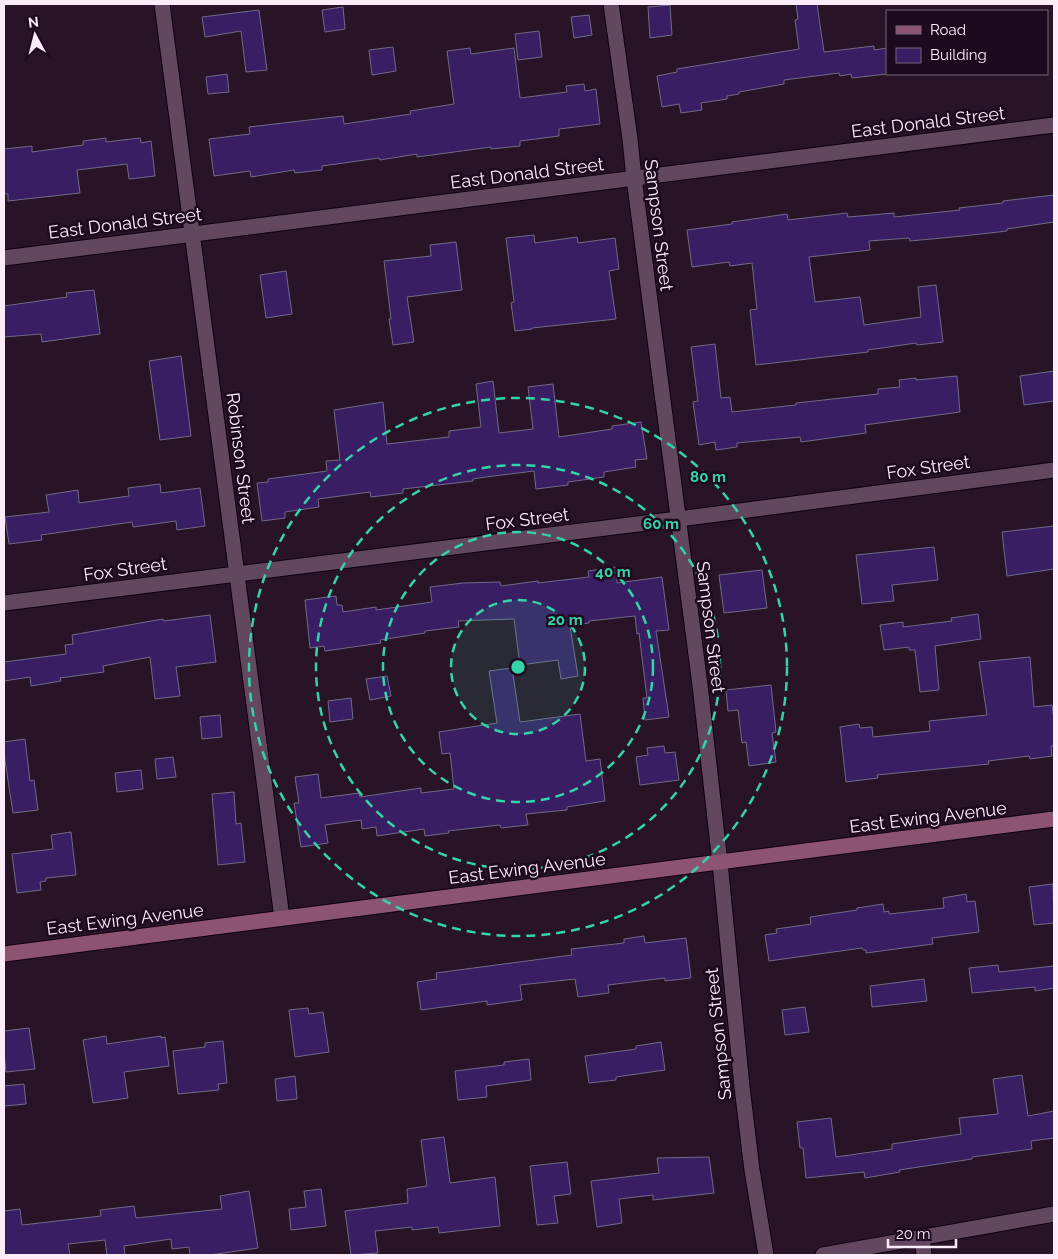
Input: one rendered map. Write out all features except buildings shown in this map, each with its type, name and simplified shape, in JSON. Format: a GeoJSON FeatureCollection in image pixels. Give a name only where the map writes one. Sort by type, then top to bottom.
{"type":"FeatureCollection","features":[{"type":"Feature","properties":{"kind":"street","name":"Robinson Street"},"geometry":{"type":"LineString","coordinates":[[162,4],[282,918]]}},
{"type":"Feature","properties":{"kind":"street","name":"Sampson Street"},"geometry":{"type":"LineString","coordinates":[[611,4],[700,685],[742,1087],[752,1170],[766,1255]]}},
{"type":"Feature","properties":{"kind":"street","name":"East Donald Street"},"geometry":{"type":"LineString","coordinates":[[4,258],[1054,125]]}},
{"type":"Feature","properties":{"kind":"street","name":"Fox Street"},"geometry":{"type":"LineString","coordinates":[[4,603],[1054,470]]}},
{"type":"Feature","properties":{"kind":"street","name":"East Ewing Avenue"},"geometry":{"type":"LineString","coordinates":[[4,954],[1054,819]]}},
{"type":"Feature","properties":{"kind":"street"},"geometry":{"type":"LineString","coordinates":[[823,1255],[1054,1214]]}},
{"type":"Feature","properties":{"kind":"street"},"geometry":{"type":"LineString","coordinates":[[922,1237],[924,1255]]}}]}
